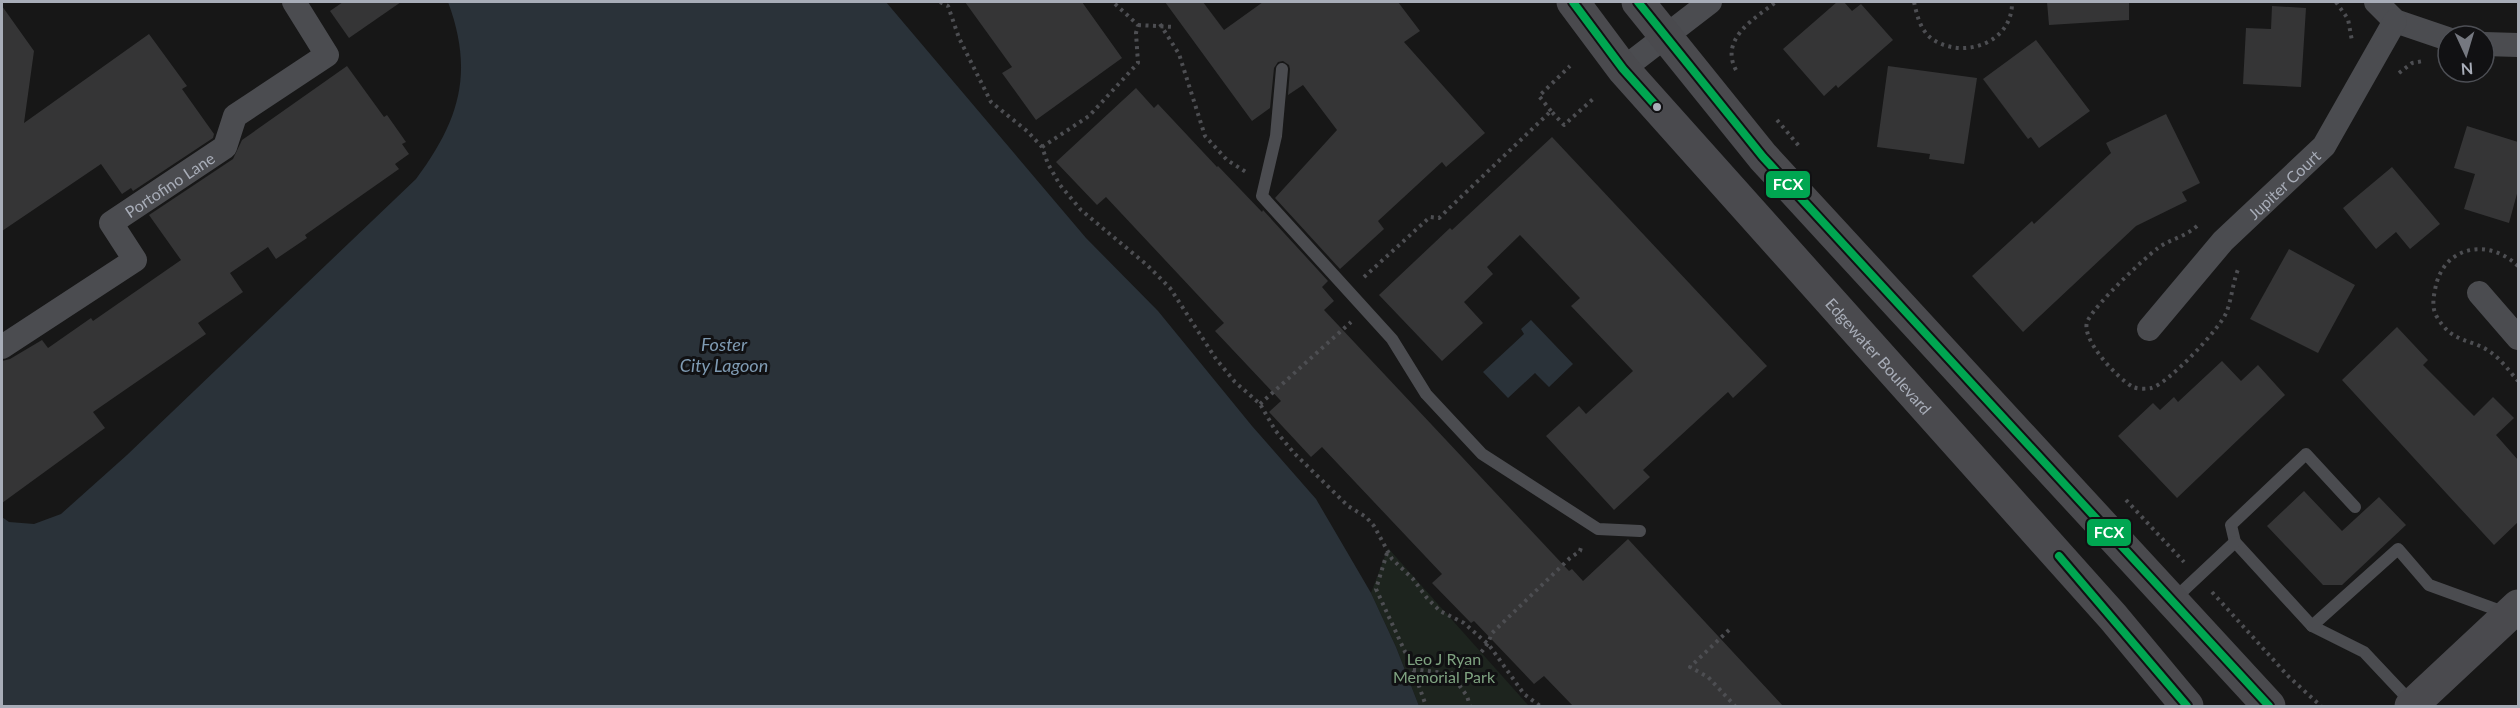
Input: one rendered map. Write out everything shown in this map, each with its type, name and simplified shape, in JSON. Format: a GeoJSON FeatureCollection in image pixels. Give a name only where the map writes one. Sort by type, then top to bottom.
{"type":"FeatureCollection","features":[{"type":"Feature","properties":{"kind":"main road","name":"Edgewater Boulevard"},"geometry":{"type":"LineString","coordinates":[[1573,2],[1623,69],[2113,617],[2187,706]]}},
{"type":"Feature","properties":{"kind":"main road"},"geometry":{"type":"LineString","coordinates":[[1638,2],[1763,157],[2269,706]]}},
{"type":"Feature","properties":{"kind":"main road"},"geometry":{"type":"LineString","coordinates":[[2412,706],[2514,610]]}},
{"type":"Feature","properties":{"kind":"street","name":"Portofino Lane"},"geometry":{"type":"LineString","coordinates":[[2,347],[135,260],[111,223],[225,147],[235,116],[327,55],[294,2]]}},
{"type":"Feature","properties":{"kind":"street"},"geometry":{"type":"LineString","coordinates":[[1623,69],[1710,2]]}},
{"type":"Feature","properties":{"kind":"street"},"geometry":{"type":"LineString","coordinates":[[2376,2],[2395,21],[2436,35]]}},
{"type":"Feature","properties":{"kind":"street","name":"Jupiter Court"},"geometry":{"type":"LineString","coordinates":[[2150,329],[2223,241],[2324,146],[2395,21]]}},
{"type":"Feature","properties":{"kind":"street"},"geometry":{"type":"LineString","coordinates":[[2496,44],[2518,45]]}},
{"type":"Feature","properties":{"kind":"street"},"geometry":{"type":"LineString","coordinates":[[2479,293],[2518,338]]}},
{"type":"Feature","properties":{"kind":"lane"},"geometry":{"type":"LineString","coordinates":[[1282,69],[1276,136],[1262,196],[1392,339],[1426,394],[1482,454],[1598,529],[1640,531]]}},
{"type":"Feature","properties":{"kind":"lane"},"geometry":{"type":"LineString","coordinates":[[2355,507],[2306,454],[2231,525],[2235,542],[2312,626],[2364,652],[2412,706]]}},
{"type":"Feature","properties":{"kind":"lane"},"geometry":{"type":"LineString","coordinates":[[2171,602],[2235,542]]}},
{"type":"Feature","properties":{"kind":"lane"},"geometry":{"type":"LineString","coordinates":[[2312,626],[2398,549],[2429,585],[2514,610]]}},
{"type":"Feature","properties":{"kind":"path"},"geometry":{"type":"LineString","coordinates":[[940,2],[948,6],[959,38],[991,102],[1027,131],[1042,147],[1048,164],[1060,185],[1081,210],[1147,265],[1170,288],[1216,359],[1235,382],[1260,404],[1275,430],[1294,453],[1348,506],[1366,517],[1374,526],[1387,552],[1440,611],[1464,623],[1489,645],[1524,693],[1540,706]]}},
{"type":"Feature","properties":{"kind":"path"},"geometry":{"type":"LineString","coordinates":[[1113,2],[1138,25],[1160,24],[1174,27]]}},
{"type":"Feature","properties":{"kind":"path"},"geometry":{"type":"LineString","coordinates":[[1740,77],[1733,63],[1733,46],[1739,31],[1776,2]]}},
{"type":"Feature","properties":{"kind":"path"},"geometry":{"type":"LineString","coordinates":[[1914,2],[1919,22],[1931,38],[1954,48],[1973,48],[1994,39],[2007,24],[2012,2]]}},
{"type":"Feature","properties":{"kind":"path"},"geometry":{"type":"LineString","coordinates":[[1160,24],[1179,54],[1205,136],[1227,160],[1265,182]]}},
{"type":"Feature","properties":{"kind":"path"},"geometry":{"type":"LineString","coordinates":[[1042,147],[1089,116],[1138,63],[1136,33],[1138,25]]}},
{"type":"Feature","properties":{"kind":"path"},"geometry":{"type":"LineString","coordinates":[[1570,66],[1539,96],[1564,125],[1594,98]]}},
{"type":"Feature","properties":{"kind":"path"},"geometry":{"type":"LineString","coordinates":[[1348,292],[1430,217],[1439,218],[1551,111]]}},
{"type":"Feature","properties":{"kind":"path"},"geometry":{"type":"LineString","coordinates":[[1770,111],[1807,155]]}},
{"type":"Feature","properties":{"kind":"path"},"geometry":{"type":"LineString","coordinates":[[1260,404],[1356,318],[1371,315]]}},
{"type":"Feature","properties":{"kind":"path"},"geometry":{"type":"LineString","coordinates":[[2125,499],[2289,677],[2321,706]]}},
{"type":"Feature","properties":{"kind":"path"},"geometry":{"type":"LineString","coordinates":[[1413,669],[1451,674],[1463,667],[1489,645],[1491,634],[1580,551],[1589,524]]}},
{"type":"Feature","properties":{"kind":"path"},"geometry":{"type":"LineString","coordinates":[[1387,552],[1376,589],[1413,669],[1426,706]]}},
{"type":"Feature","properties":{"kind":"path"},"geometry":{"type":"LineString","coordinates":[[1729,630],[1690,667],[1708,677],[1735,706]]}},
{"type":"Feature","properties":{"kind":"path"},"geometry":{"type":"LineString","coordinates":[[1451,674],[1467,696],[1470,706]]}},
{"type":"Feature","properties":{"kind":"green space","name":"Leo J Ryan Memorial Park"},"geometry":{"type":"Polygon","coordinates":[[[1388,548],[1529,706],[1419,706],[1396,647],[1371,593],[1388,548]]]}},
{"type":"Feature","properties":{"kind":"water","name":"Foster City Lagoon"},"geometry":{"type":"Polygon","coordinates":[[[448,2],[886,2],[1086,238],[1158,311],[1252,426],[1316,499],[1371,593],[1396,647],[1419,706],[2,706],[2,517],[9,522],[34,524],[61,514],[127,455],[416,179],[443,136],[458,95],[461,73],[460,51],[456,27],[448,2]]]}},
{"type":"Feature","properties":{"kind":"water"},"geometry":{"type":"Polygon","coordinates":[[[1531,320],[1573,364],[1549,387],[1535,373],[1508,398],[1483,372],[1524,334],[1521,329],[1531,320]]]}},
{"type":"Feature","properties":{"kind":"building"},"geometry":{"type":"Polygon","coordinates":[[[343,2],[401,2],[349,38],[330,11],[343,2]]]}},
{"type":"Feature","properties":{"kind":"building"},"geometry":{"type":"Polygon","coordinates":[[[965,2],[1082,2],[1122,58],[1036,120],[1002,73],[1012,67],[965,2]]]}},
{"type":"Feature","properties":{"kind":"building"},"geometry":{"type":"Polygon","coordinates":[[[1165,2],[1203,2],[1224,30],[1263,2],[1398,2],[1420,31],[1404,42],[1485,133],[1446,167],[1442,162],[1378,221],[1384,229],[1340,269],[1275,198],[1337,130],[1303,85],[1288,95],[1290,69],[1289,65],[1283,61],[1278,62],[1274,68],[1270,108],[1252,121],[1165,2]]]}},
{"type":"Feature","properties":{"kind":"building"},"geometry":{"type":"Polygon","coordinates":[[[1837,2],[1844,2],[1852,11],[1861,4],[1893,40],[1838,88],[1836,85],[1824,96],[1783,49],[1837,2]]]}},
{"type":"Feature","properties":{"kind":"building"},"geometry":{"type":"Polygon","coordinates":[[[2047,2],[2129,2],[2129,20],[2049,25],[2047,2]]]}},
{"type":"Feature","properties":{"kind":"building"},"geometry":{"type":"Polygon","coordinates":[[[2,6],[34,51],[24,123],[149,34],[187,86],[182,89],[214,134],[213,138],[133,191],[131,188],[122,194],[101,164],[2,231],[2,6]]]}},
{"type":"Feature","properties":{"kind":"building"},"geometry":{"type":"Polygon","coordinates":[[[2272,6],[2306,8],[2301,87],[2243,84],[2246,28],[2271,29],[2272,6]]]}},
{"type":"Feature","properties":{"kind":"building"},"geometry":{"type":"Polygon","coordinates":[[[2036,40],[2090,111],[2039,148],[2031,137],[2028,139],[1983,79],[2036,40]]]}},
{"type":"Feature","properties":{"kind":"building"},"geometry":{"type":"Polygon","coordinates":[[[347,66],[384,117],[387,115],[406,142],[402,144],[409,154],[395,164],[399,169],[305,235],[307,238],[276,259],[268,247],[230,273],[243,292],[198,323],[206,334],[93,412],[105,428],[2,503],[2,361],[10,359],[42,340],[48,348],[91,318],[93,321],[181,260],[149,215],[233,159],[242,140],[347,66]]]}},
{"type":"Feature","properties":{"kind":"building"},"geometry":{"type":"Polygon","coordinates":[[[1888,66],[1977,78],[1964,164],[1929,159],[1930,154],[1877,147],[1888,66]]]}},
{"type":"Feature","properties":{"kind":"building"},"geometry":{"type":"Polygon","coordinates":[[[1136,88],[1154,108],[1158,104],[1217,167],[1262,212],[1263,210],[1328,281],[1322,287],[1334,301],[1324,310],[1569,571],[1572,569],[1583,581],[1628,539],[1783,706],[1573,706],[1544,676],[1534,684],[1474,621],[1471,623],[1432,583],[1442,574],[1322,447],[1311,457],[1269,412],[1281,401],[1215,331],[1224,323],[1106,197],[1097,205],[1056,162],[1136,88]]]}},
{"type":"Feature","properties":{"kind":"building"},"geometry":{"type":"Polygon","coordinates":[[[2166,114],[2200,183],[2182,192],[2187,201],[2136,226],[2023,332],[1972,276],[2032,221],[2034,224],[2111,153],[2106,143],[2166,114]]]}},
{"type":"Feature","properties":{"kind":"building"},"geometry":{"type":"Polygon","coordinates":[[[2467,126],[2518,142],[2518,190],[2509,223],[2464,209],[2475,174],[2454,168],[2467,126]]]}},
{"type":"Feature","properties":{"kind":"building"},"geometry":{"type":"Polygon","coordinates":[[[1552,137],[1767,366],[1733,398],[1728,392],[1643,470],[1650,477],[1614,510],[1546,436],[1579,406],[1586,414],[1633,371],[1571,306],[1580,298],[1520,235],[1487,267],[1493,274],[1464,302],[1483,323],[1442,361],[1379,295],[1552,137]]]}},
{"type":"Feature","properties":{"kind":"building"},"geometry":{"type":"Polygon","coordinates":[[[2392,167],[2440,224],[2410,249],[2396,232],[2376,249],[2343,208],[2392,167]]]}},
{"type":"Feature","properties":{"kind":"building"},"geometry":{"type":"Polygon","coordinates":[[[2289,249],[2355,285],[2318,353],[2250,319],[2289,249]]]}},
{"type":"Feature","properties":{"kind":"building"},"geometry":{"type":"Polygon","coordinates":[[[2397,327],[2428,360],[2423,365],[2474,416],[2493,397],[2514,418],[2496,435],[2518,460],[2518,522],[2494,545],[2342,380],[2397,327]]]}},
{"type":"Feature","properties":{"kind":"building"},"geometry":{"type":"Polygon","coordinates":[[[2222,361],[2241,381],[2258,365],[2285,395],[2177,498],[2118,436],[2153,403],[2160,410],[2174,397],[2178,402],[2222,361]]]}},
{"type":"Feature","properties":{"kind":"building"},"geometry":{"type":"Polygon","coordinates":[[[2304,491],[2342,531],[2379,497],[2406,525],[2342,585],[2323,585],[2267,526],[2304,491]]]}},
{"type":"Feature","properties":{"kind":"transit line","name":"FCX"},"geometry":{"type":"LineString","coordinates":[[1573,2],[1623,69],[1657,107]]}},
{"type":"Feature","properties":{"kind":"transit line","name":"FCX"},"geometry":{"type":"LineString","coordinates":[[1638,2],[1763,157],[2269,706]]}},
{"type":"Feature","properties":{"kind":"transit line","name":"FCX"},"geometry":{"type":"LineString","coordinates":[[2059,556],[2187,706]]}}]}
